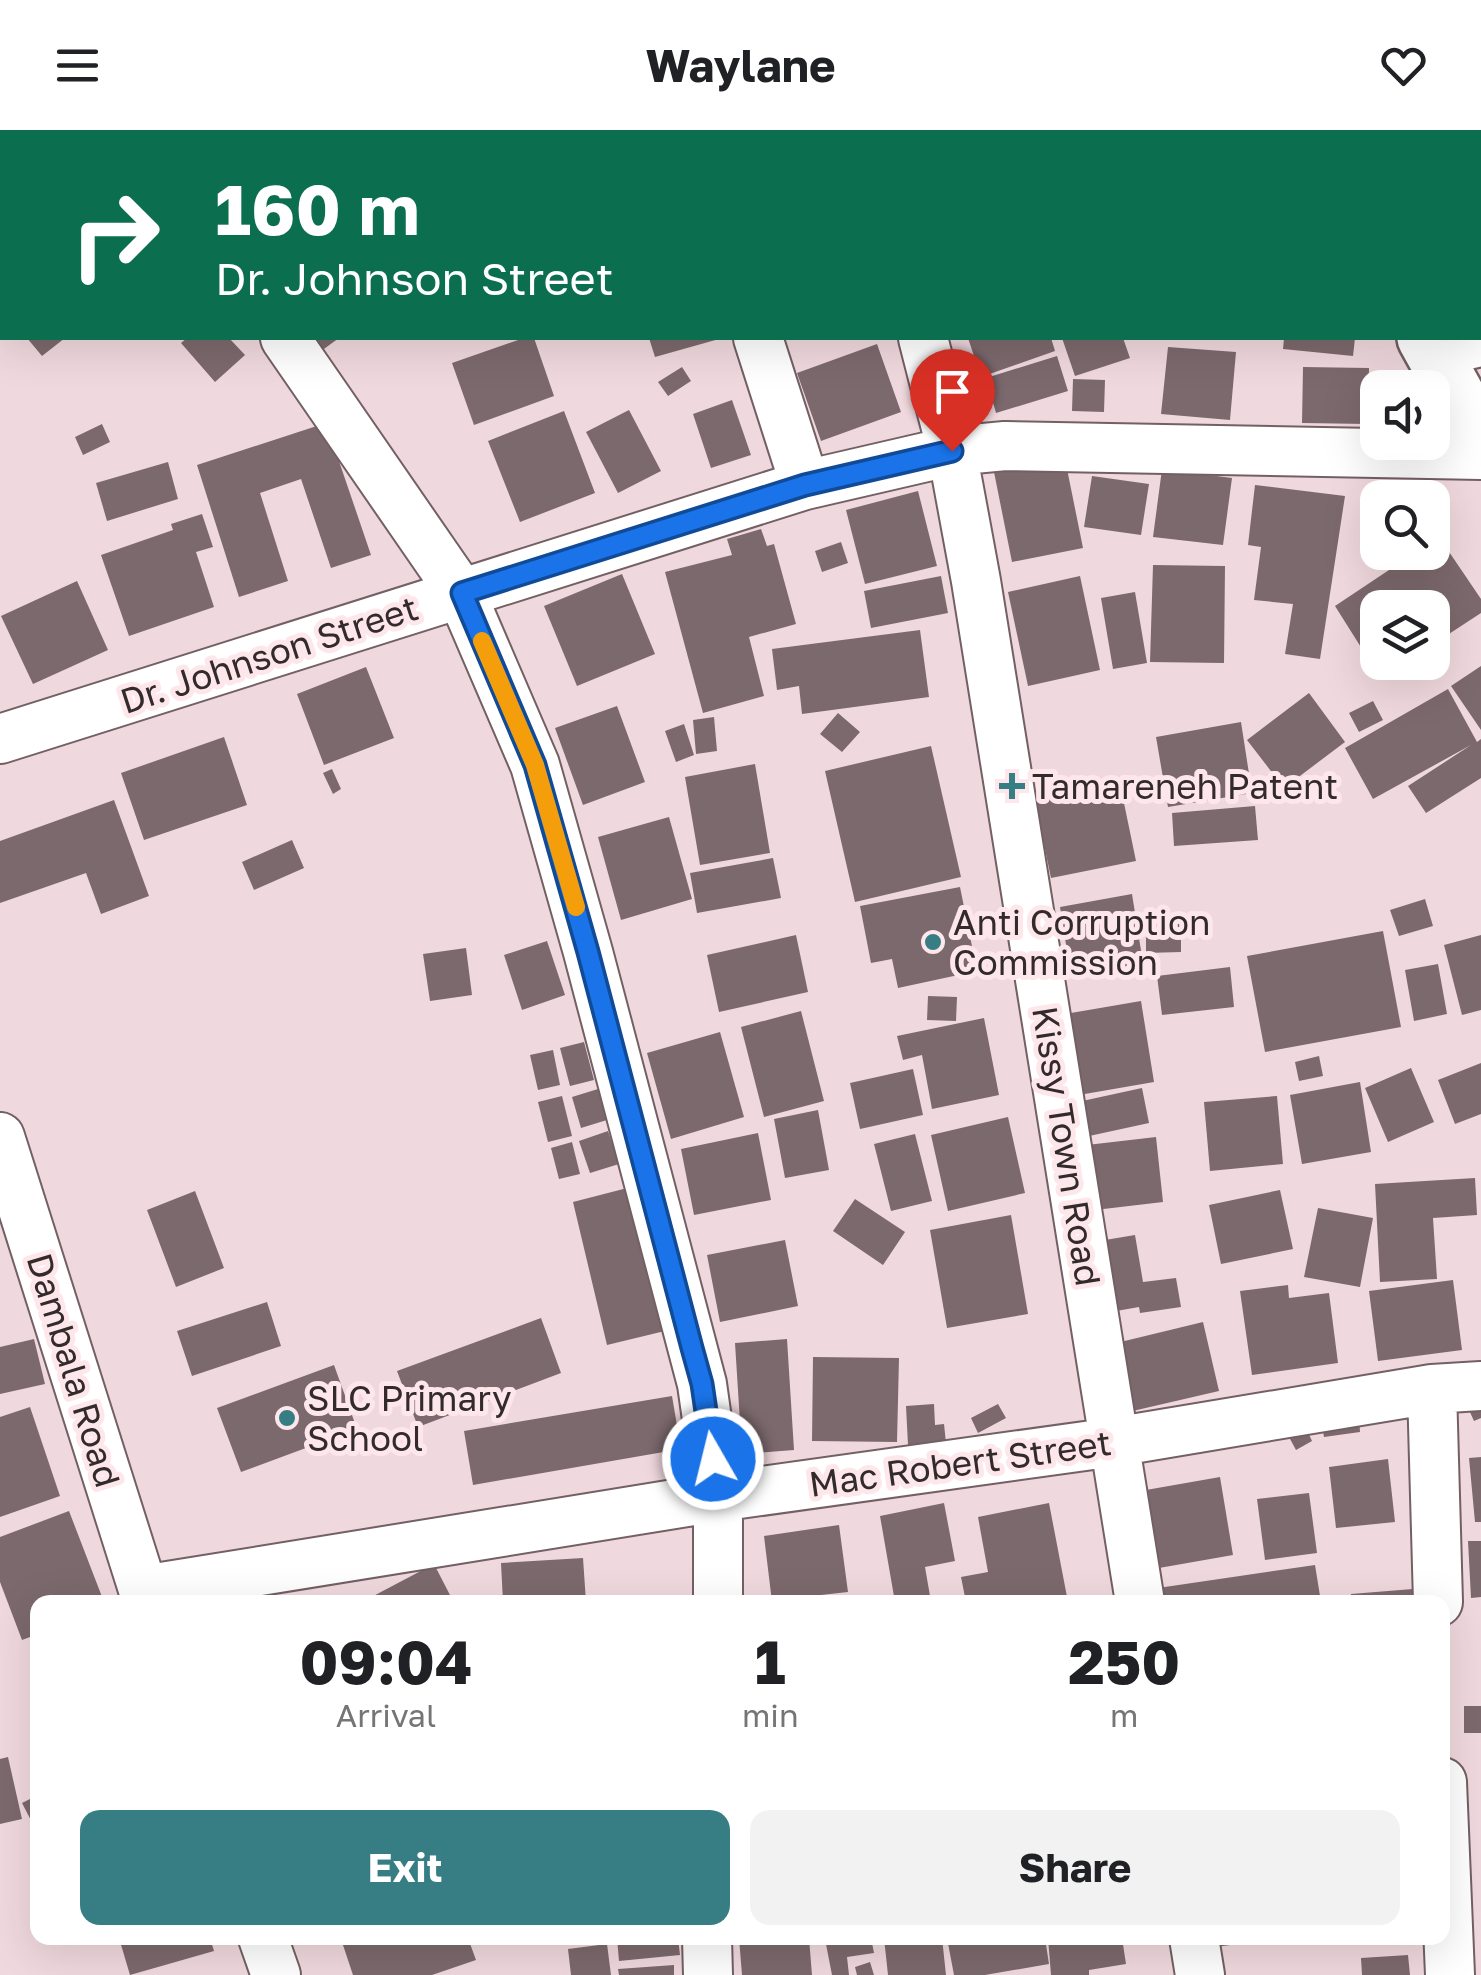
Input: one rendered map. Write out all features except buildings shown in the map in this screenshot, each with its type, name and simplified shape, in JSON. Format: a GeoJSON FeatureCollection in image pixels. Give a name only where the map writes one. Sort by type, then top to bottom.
{"type":"FeatureCollection","features":[{"type":"Feature","properties":{"kind":"main road"},"geometry":{"type":"LineString","coordinates":[[1446,344],[1481,439]]}},
{"type":"Feature","properties":{"kind":"street"},"geometry":{"type":"LineString","coordinates":[[287,340],[462,593],[535,765],[702,1384],[718,1496],[718,1595]]}},
{"type":"Feature","properties":{"kind":"street"},"geometry":{"type":"LineString","coordinates":[[759,340],[805,485]]}},
{"type":"Feature","properties":{"kind":"street","name":"Kissy Town Road"},"geometry":{"type":"LineString","coordinates":[[924,340],[952,451],[979,601],[1139,1595]]}},
{"type":"Feature","properties":{"kind":"street","name":"Dr. Johnson Street"},"geometry":{"type":"LineString","coordinates":[[0,739],[805,485],[952,451],[1004,446],[1481,455]]}},
{"type":"Feature","properties":{"kind":"street","name":"Dambala Road"},"geometry":{"type":"LineString","coordinates":[[0,1137],[145,1595]]}},
{"type":"Feature","properties":{"kind":"street","name":"Mac Robert Street"},"geometry":{"type":"LineString","coordinates":[[151,1595],[718,1496],[1114,1442],[1432,1389],[1481,1386]]}},
{"type":"Feature","properties":{"kind":"street"},"geometry":{"type":"LineString","coordinates":[[1432,1389],[1438,1595]]}},
{"type":"Feature","properties":{"kind":"street"},"geometry":{"type":"LineString","coordinates":[[265,1945],[276,1975]]}},
{"type":"Feature","properties":{"kind":"street"},"geometry":{"type":"LineString","coordinates":[[707,1945],[708,1975]]}},
{"type":"Feature","properties":{"kind":"street"},"geometry":{"type":"LineString","coordinates":[[1195,1945],[1200,1975]]}},
{"type":"Feature","properties":{"kind":"street"},"geometry":{"type":"LineString","coordinates":[[1449,1945],[1450,1975]]}},
{"type":"Feature","properties":{"kind":"slow traffic"},"geometry":{"type":"LineString","coordinates":[[482,641],[535,765],[576,907]]}},
{"type":"Feature","properties":{"kind":"place","name":"Tamareneh Patent"},"geometry":{"type":"Point","coordinates":[1012,786]}},
{"type":"Feature","properties":{"kind":"place","name":"Anti Corruption Commission"},"geometry":{"type":"Point","coordinates":[933,942]}},
{"type":"Feature","properties":{"kind":"place","name":"SLC Primary School"},"geometry":{"type":"Point","coordinates":[287,1418]}},
{"type":"Feature","properties":{"kind":"route"},"geometry":{"type":"LineString","coordinates":[[713,1459],[702,1384],[535,765],[462,593],[805,485],[952,451]]}}]}
